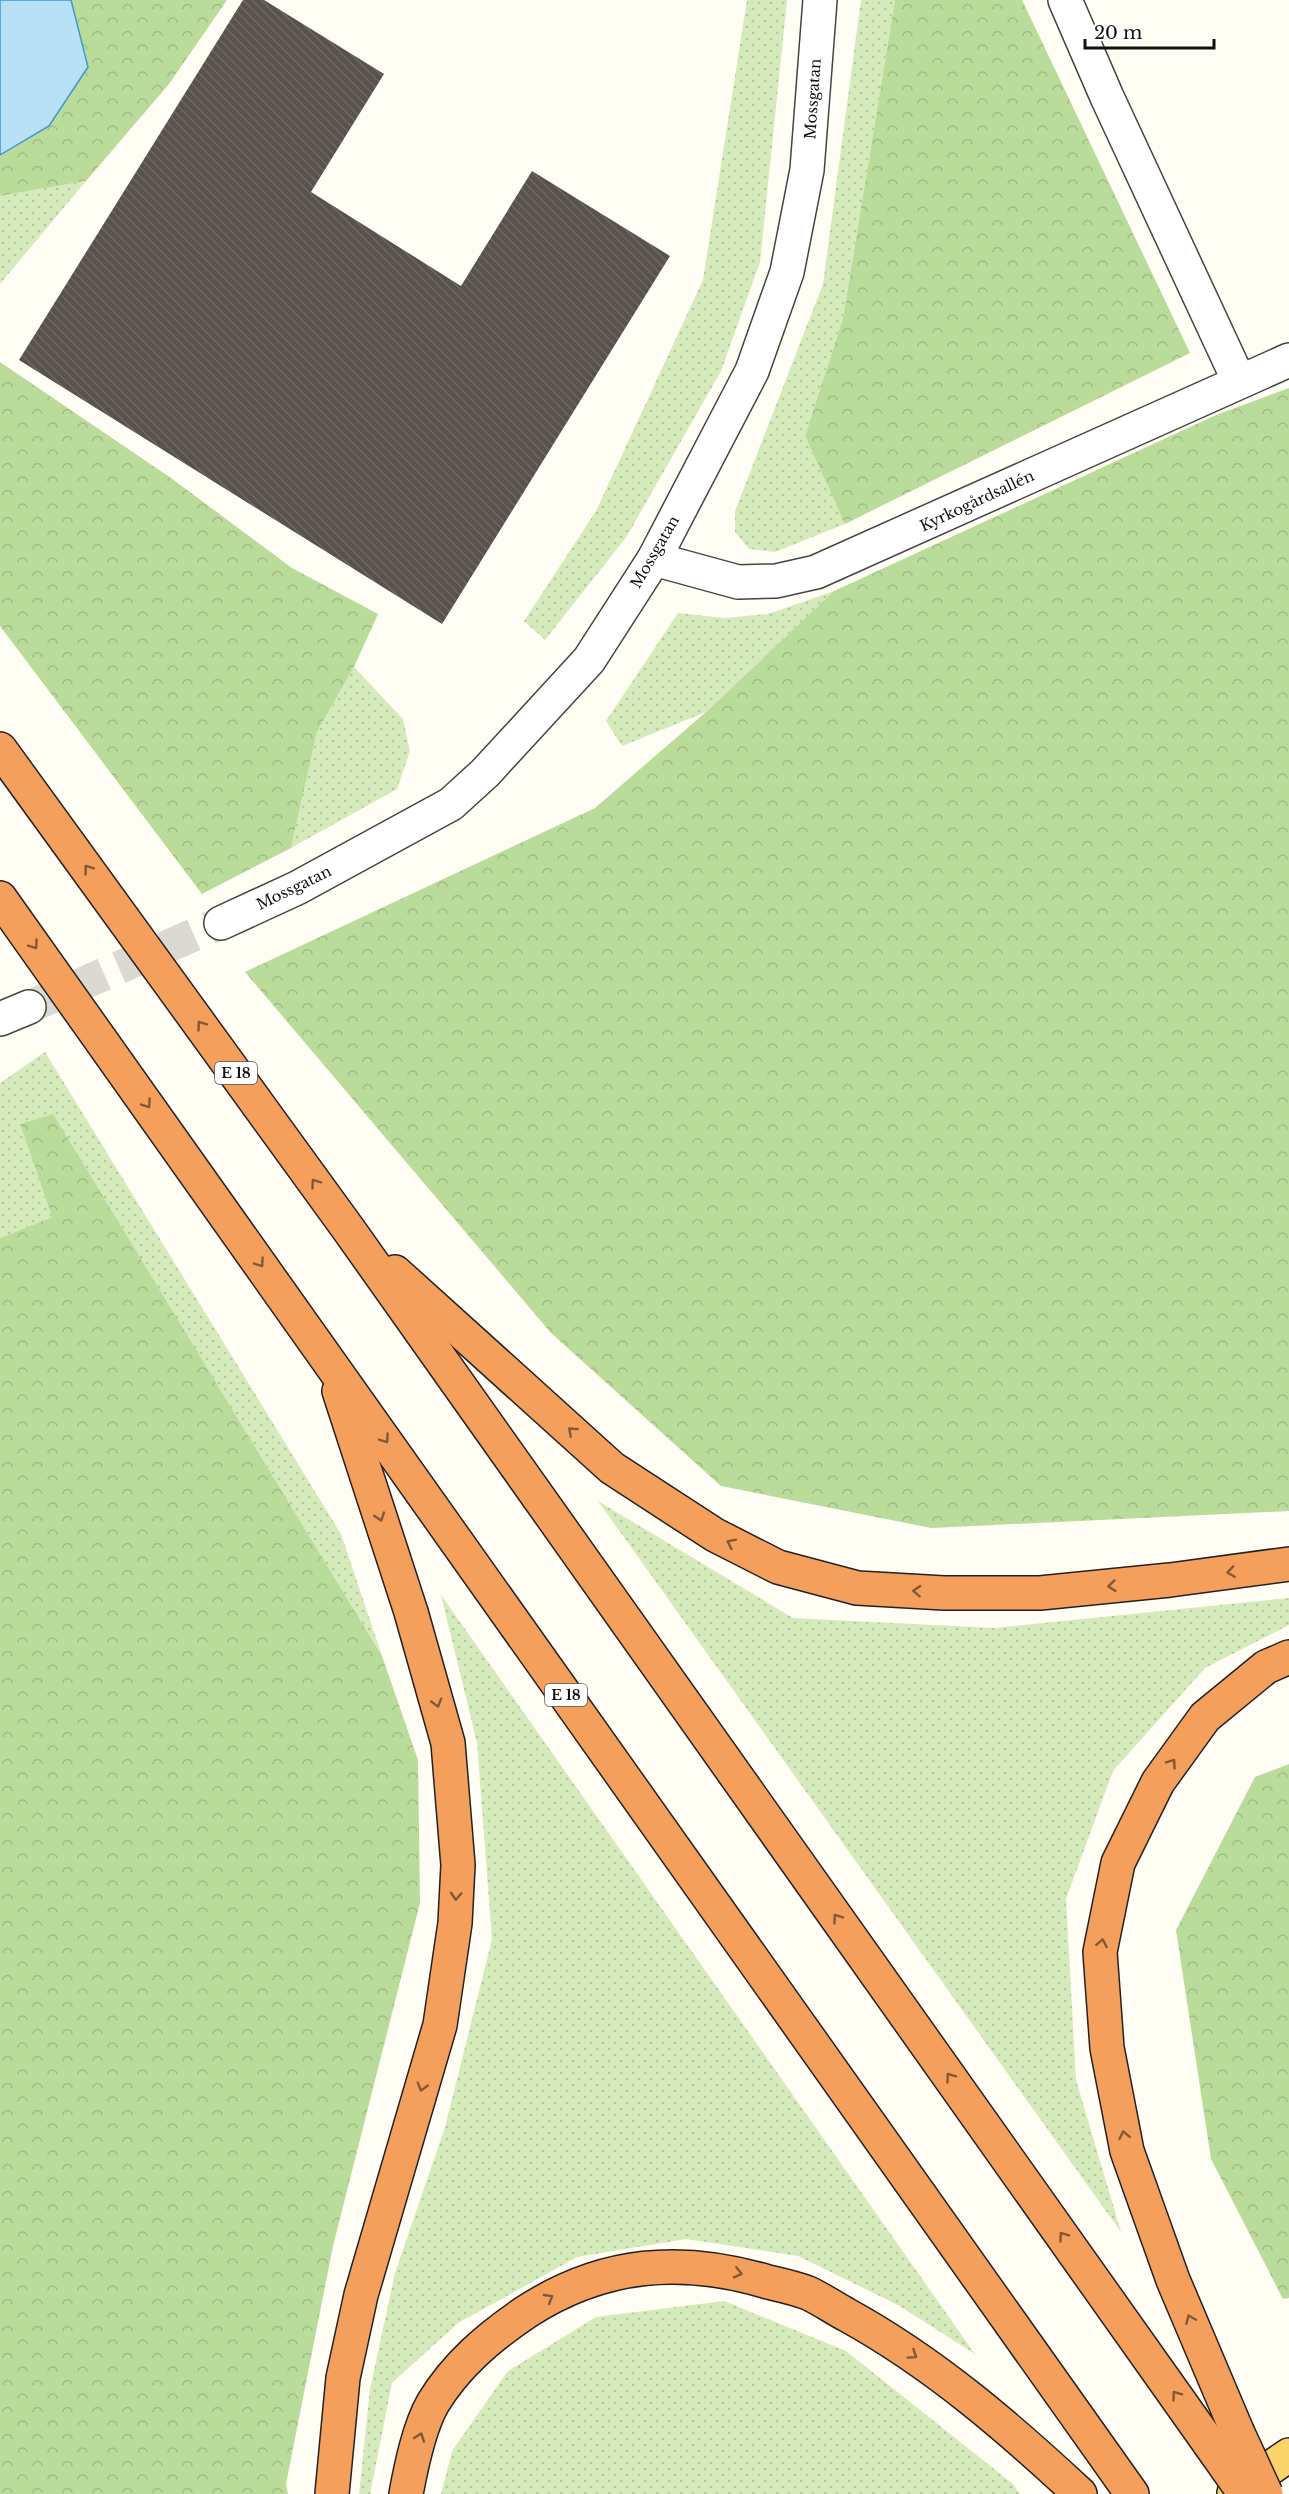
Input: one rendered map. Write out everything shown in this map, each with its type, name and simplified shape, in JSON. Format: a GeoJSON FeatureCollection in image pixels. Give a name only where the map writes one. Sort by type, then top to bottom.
{"type":"FeatureCollection","features":[{"type":"Feature","properties":{"kind":"highway","name":"E 18"},"geometry":{"type":"LineString","coordinates":[[0,749],[1223,2437],[1245,2494]]}},
{"type":"Feature","properties":{"kind":"highway","name":"E 18"},"geometry":{"type":"LineString","coordinates":[[0,898],[1132,2493]]}},
{"type":"Feature","properties":{"kind":"highway"},"geometry":{"type":"LineString","coordinates":[[349,1230],[612,1468],[715,1535],[778,1566],[857,1588],[944,1593],[1040,1593],[1170,1580],[1289,1564]]}},
{"type":"Feature","properties":{"kind":"highway"},"geometry":{"type":"LineString","coordinates":[[330,1361],[411,1612],[448,1743],[458,1865],[455,1923],[440,2025],[361,2295],[343,2378],[332,2494]]}},
{"type":"Feature","properties":{"kind":"highway"},"geometry":{"type":"LineString","coordinates":[[1266,2494],[1223,2437],[1173,2280],[1127,2151],[1107,2048],[1100,1952],[1118,1863],[1158,1782],[1205,1717],[1266,1667],[1289,1657]]}},
{"type":"Feature","properties":{"kind":"highway"},"geometry":{"type":"LineString","coordinates":[[406,2494],[413,2457],[432,2405],[461,2364],[507,2325],[553,2295],[612,2273],[670,2265],[734,2271],[807,2293],[867,2326],[942,2375],[1027,2444],[1080,2494]]}},
{"type":"Feature","properties":{"kind":"main road"},"geometry":{"type":"LineString","coordinates":[[1233,2494],[1289,2455]]}},
{"type":"Feature","properties":{"kind":"street","name":"Mossgatan"},"geometry":{"type":"LineString","coordinates":[[221,923],[297,888],[451,804],[485,773],[589,660],[654,559],[752,371],[787,273],[807,170],[820,0]]}},
{"type":"Feature","properties":{"kind":"street"},"geometry":{"type":"LineString","coordinates":[[1065,0],[1107,97],[1239,381]]}},
{"type":"Feature","properties":{"kind":"street","name":"Kyrkogårdsallén"},"geometry":{"type":"LineString","coordinates":[[654,559],[738,582],[776,581],[816,572],[1289,360]]}},
{"type":"Feature","properties":{"kind":"green space"},"geometry":{"type":"Polygon","coordinates":[[[71,0],[227,0],[169,84],[86,181],[0,196],[0,155],[49,126],[88,67],[71,0]]]}},
{"type":"Feature","properties":{"kind":"green space"},"geometry":{"type":"Polygon","coordinates":[[[747,0],[787,0],[760,262],[721,371],[627,536],[545,640],[524,621],[596,511],[703,280],[747,0]]]}},
{"type":"Feature","properties":{"kind":"green space"},"geometry":{"type":"Polygon","coordinates":[[[861,0],[895,0],[843,318],[805,436],[845,524],[775,552],[749,549],[735,532],[735,511],[823,284],[861,0]]]}},
{"type":"Feature","properties":{"kind":"green space"},"geometry":{"type":"Polygon","coordinates":[[[895,0],[1022,0],[1190,353],[845,524],[805,436],[843,318],[895,0]]]}},
{"type":"Feature","properties":{"kind":"green space"},"geometry":{"type":"Polygon","coordinates":[[[86,181],[0,284],[0,196],[86,181]]]}},
{"type":"Feature","properties":{"kind":"green space"},"geometry":{"type":"Polygon","coordinates":[[[0,362],[171,478],[292,568],[378,614],[354,667],[317,732],[291,848],[202,894],[0,626],[0,362]]]}},
{"type":"Feature","properties":{"kind":"green space"},"geometry":{"type":"Polygon","coordinates":[[[1289,388],[1289,1511],[931,1528],[721,1486],[551,1333],[245,972],[595,808],[706,712],[834,591],[1216,415],[1289,388]]]}},
{"type":"Feature","properties":{"kind":"green space"},"geometry":{"type":"Polygon","coordinates":[[[834,591],[706,712],[622,746],[606,721],[678,613],[724,618],[768,614],[834,591]]]}},
{"type":"Feature","properties":{"kind":"green space"},"geometry":{"type":"Polygon","coordinates":[[[354,667],[403,719],[410,751],[397,789],[291,848],[317,732],[354,667]]]}},
{"type":"Feature","properties":{"kind":"green space"},"geometry":{"type":"Polygon","coordinates":[[[45,1052],[341,1534],[382,1656],[53,1115],[20,1124],[52,1217],[0,1238],[0,1083],[45,1052]]]}},
{"type":"Feature","properties":{"kind":"green space"},"geometry":{"type":"Polygon","coordinates":[[[53,1114],[382,1656],[418,1760],[420,1903],[333,2246],[286,2484],[288,2494],[0,2494],[0,1238],[52,1217],[20,1124],[53,1114]]]}},
{"type":"Feature","properties":{"kind":"green space"},"geometry":{"type":"Polygon","coordinates":[[[598,1501],[793,1618],[994,1628],[1289,1598],[1289,1625],[1205,1668],[1113,1771],[1066,1899],[1076,2080],[1121,2232],[598,1501]]]}},
{"type":"Feature","properties":{"kind":"green space"},"geometry":{"type":"Polygon","coordinates":[[[441,1595],[975,2354],[898,2305],[798,2256],[686,2239],[577,2257],[458,2323],[392,2383],[370,2494],[359,2494],[370,2389],[395,2273],[445,2127],[492,1939],[477,1743],[441,1595]]]}},
{"type":"Feature","properties":{"kind":"green space"},"geometry":{"type":"Polygon","coordinates":[[[1289,1764],[1289,2298],[1283,2299],[1211,2159],[1176,1930],[1255,1777],[1289,1764]]]}},
{"type":"Feature","properties":{"kind":"green space"},"geometry":{"type":"Polygon","coordinates":[[[724,2301],[846,2351],[1013,2484],[1020,2494],[441,2494],[452,2451],[508,2371],[596,2317],[724,2301]]]}},
{"type":"Feature","properties":{"kind":"water"},"geometry":{"type":"Polygon","coordinates":[[[0,0],[71,0],[88,67],[49,126],[0,155],[0,0]]]}},
{"type":"Feature","properties":{"kind":"building"},"geometry":{"type":"Polygon","coordinates":[[[243,0],[264,0],[384,74],[311,192],[461,286],[532,171],[670,256],[442,624],[19,360],[243,0]]]}},
{"type":"Feature","properties":{"kind":"tunnel"},"geometry":{"type":"LineString","coordinates":[[29,1007],[221,923]]}}]}
